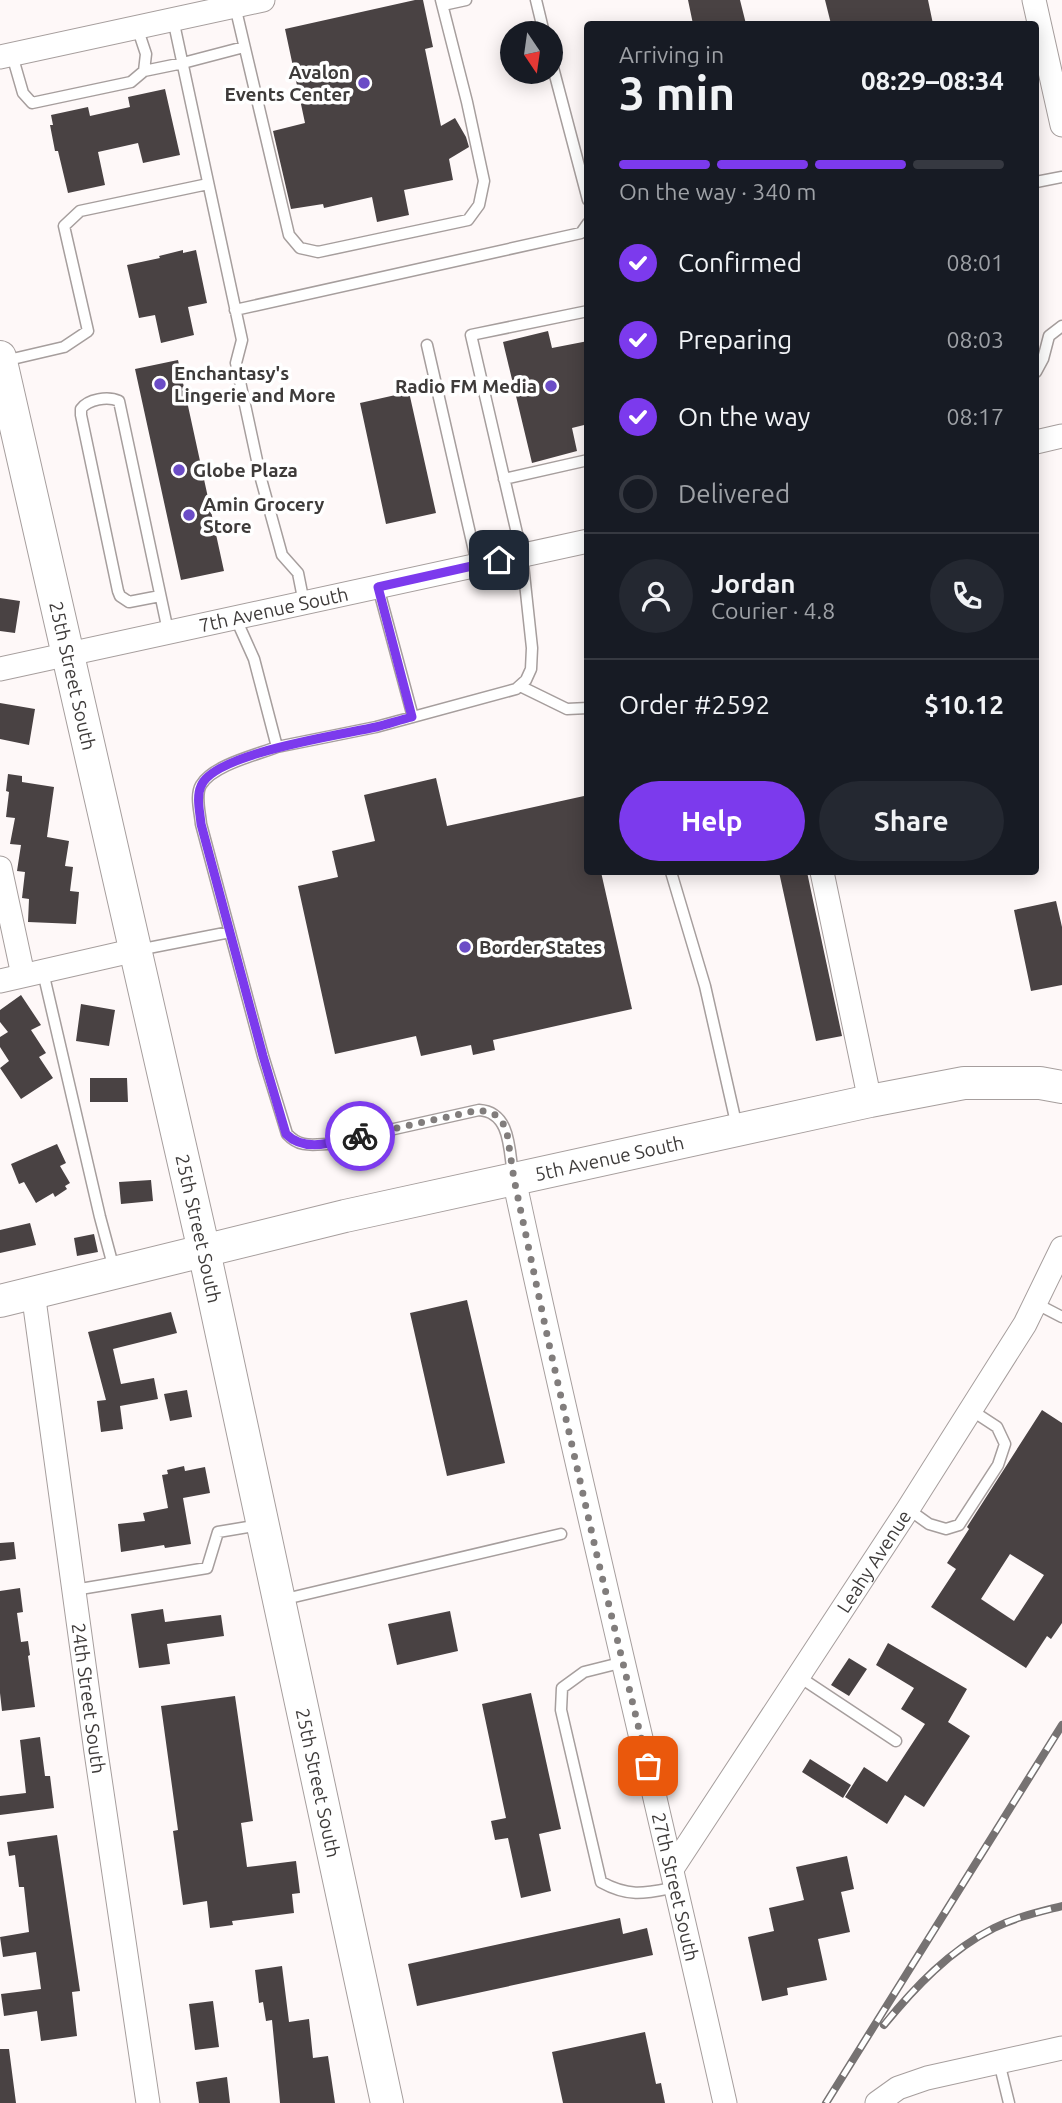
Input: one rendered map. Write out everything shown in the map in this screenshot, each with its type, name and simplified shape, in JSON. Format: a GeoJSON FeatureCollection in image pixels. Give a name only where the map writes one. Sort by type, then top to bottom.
{"type":"FeatureCollection","features":[{"type":"Feature","properties":{"kind":"main road","name":"25th Street South"},"geometry":{"type":"LineString","coordinates":[[0,360],[204,1251],[387,2103]]}},
{"type":"Feature","properties":{"kind":"main road","name":"5th Avenue South"},"geometry":{"type":"LineString","coordinates":[[0,1301],[345,1216],[870,1101],[964,1083],[1040,1083],[1062,1087]]}},
{"type":"Feature","properties":{"kind":"street"},"geometry":{"type":"LineString","coordinates":[[6,56],[263,0]]}},
{"type":"Feature","properties":{"kind":"street"},"geometry":{"type":"LineString","coordinates":[[1036,1],[1062,125]]}},
{"type":"Feature","properties":{"kind":"street"},"geometry":{"type":"LineString","coordinates":[[1039,441],[1062,436]]}},
{"type":"Feature","properties":{"kind":"street","name":"7th Avenue South"},"geometry":{"type":"LineString","coordinates":[[0,669],[584,542]]}},
{"type":"Feature","properties":{"kind":"street"},"geometry":{"type":"LineString","coordinates":[[0,868],[33,973]]}},
{"type":"Feature","properties":{"kind":"street"},"geometry":{"type":"LineString","coordinates":[[823,875],[870,1101]]}},
{"type":"Feature","properties":{"kind":"street"},"geometry":{"type":"LineString","coordinates":[[0,981],[136,950]]}},
{"type":"Feature","properties":{"kind":"street","name":"27th Street South"},"geometry":{"type":"LineString","coordinates":[[514,1179],[598,1560],[624,1662],[724,2103]]}},
{"type":"Feature","properties":{"kind":"street","name":"Leahy Avenue"},"geometry":{"type":"LineString","coordinates":[[674,1878],[798,1676],[1025,1324],[1062,1248]]}},
{"type":"Feature","properties":{"kind":"street","name":"24th Street South"},"geometry":{"type":"LineString","coordinates":[[33,1292],[148,2103]]}},
{"type":"Feature","properties":{"kind":"street"},"geometry":{"type":"LineString","coordinates":[[877,2103],[898,2088],[927,2078],[1062,2048]]}},
{"type":"Feature","properties":{"kind":"lane"},"geometry":{"type":"LineString","coordinates":[[235,6],[289,235],[300,248],[318,252],[468,220],[479,205],[484,181],[442,2],[466,0]]}},
{"type":"Feature","properties":{"kind":"lane"},"geometry":{"type":"LineString","coordinates":[[536,0],[541,21]]}},
{"type":"Feature","properties":{"kind":"lane"},"geometry":{"type":"LineString","coordinates":[[173,19],[242,340],[236,363],[261,479],[282,555],[298,573],[304,603]]}},
{"type":"Feature","properties":{"kind":"lane"},"geometry":{"type":"LineString","coordinates":[[137,27],[146,54],[144,71]]}},
{"type":"Feature","properties":{"kind":"lane"},"geometry":{"type":"LineString","coordinates":[[6,56],[23,93],[32,103],[131,82],[144,71],[244,47]]}},
{"type":"Feature","properties":{"kind":"lane"},"geometry":{"type":"LineString","coordinates":[[557,84],[584,185]]}},
{"type":"Feature","properties":{"kind":"lane"},"geometry":{"type":"LineString","coordinates":[[1039,181],[1062,177]]}},
{"type":"Feature","properties":{"kind":"lane"},"geometry":{"type":"LineString","coordinates":[[0,360],[64,347],[88,331],[64,226],[80,211],[208,184]]}},
{"type":"Feature","properties":{"kind":"lane"},"geometry":{"type":"LineString","coordinates":[[235,310],[582,233],[584,230]]}},
{"type":"Feature","properties":{"kind":"lane"},"geometry":{"type":"LineString","coordinates":[[514,1179],[507,1133],[502,1121],[486,1111],[479,1110],[327,1144],[304,1145],[293,1141],[286,1134],[201,824],[198,800],[201,785],[215,770],[277,747],[376,727],[516,689],[526,680],[531,669],[531,648],[522,555],[471,335],[584,312]]}},
{"type":"Feature","properties":{"kind":"lane"},"geometry":{"type":"LineString","coordinates":[[1039,366],[1049,336],[1062,326]]}},
{"type":"Feature","properties":{"kind":"lane"},"geometry":{"type":"LineString","coordinates":[[427,345],[477,565]]}},
{"type":"Feature","properties":{"kind":"lane"},"geometry":{"type":"LineString","coordinates":[[160,596],[129,602],[120,596],[118,591],[81,415],[81,409],[86,403],[112,398],[119,401],[168,632]]}},
{"type":"Feature","properties":{"kind":"lane"},"geometry":{"type":"LineString","coordinates":[[504,479],[584,461]]}},
{"type":"Feature","properties":{"kind":"lane"},"geometry":{"type":"LineString","coordinates":[[378,587],[412,717]]}},
{"type":"Feature","properties":{"kind":"lane"},"geometry":{"type":"LineString","coordinates":[[236,619],[254,659],[277,747]]}},
{"type":"Feature","properties":{"kind":"lane"},"geometry":{"type":"LineString","coordinates":[[520,686],[567,709],[584,708]]}},
{"type":"Feature","properties":{"kind":"lane"},"geometry":{"type":"LineString","coordinates":[[672,875],[705,986],[738,1130]]}},
{"type":"Feature","properties":{"kind":"lane"},"geometry":{"type":"LineString","coordinates":[[136,950],[230,932]]}},
{"type":"Feature","properties":{"kind":"lane"},"geometry":{"type":"LineString","coordinates":[[33,973],[115,1272]]}},
{"type":"Feature","properties":{"kind":"lane"},"geometry":{"type":"LineString","coordinates":[[1035,1303],[1062,1317]]}},
{"type":"Feature","properties":{"kind":"lane"},"geometry":{"type":"LineString","coordinates":[[908,1509],[929,1524],[946,1529],[958,1525],[998,1465],[1004,1444],[997,1427],[971,1410]]}},
{"type":"Feature","properties":{"kind":"lane"},"geometry":{"type":"LineString","coordinates":[[74,1590],[207,1568],[218,1532],[262,1524]]}},
{"type":"Feature","properties":{"kind":"lane"},"geometry":{"type":"LineString","coordinates":[[278,1600],[561,1534]]}},
{"type":"Feature","properties":{"kind":"lane"},"geometry":{"type":"LineString","coordinates":[[624,1662],[584,1672],[562,1688],[561,1710],[601,1882],[615,1890],[638,1894],[674,1878]]}},
{"type":"Feature","properties":{"kind":"lane"},"geometry":{"type":"LineString","coordinates":[[798,1676],[896,1741]]}},
{"type":"Feature","properties":{"kind":"lane"},"geometry":{"type":"LineString","coordinates":[[999,2062],[1009,2103]]}},
{"type":"Feature","properties":{"kind":"building","name":"Avalon Events Center"},"geometry":{"type":"Polygon","coordinates":[[[423,0],[433,47],[425,49],[441,126],[455,118],[469,147],[449,159],[453,180],[404,190],[409,215],[377,222],[372,197],[324,208],[323,204],[291,209],[273,131],[305,123],[285,29],[423,0]]]}},
{"type":"Feature","properties":{"kind":"building"},"geometry":{"type":"Polygon","coordinates":[[[688,0],[740,0],[745,21],[692,21],[688,0]]]}},
{"type":"Feature","properties":{"kind":"building"},"geometry":{"type":"Polygon","coordinates":[[[825,0],[928,0],[932,21],[830,21],[825,0]]]}},
{"type":"Feature","properties":{"kind":"building"},"geometry":{"type":"Polygon","coordinates":[[[165,89],[180,155],[143,163],[138,143],[98,152],[105,185],[68,193],[58,151],[55,151],[51,115],[88,107],[90,116],[130,107],[128,97],[165,89]]]}},
{"type":"Feature","properties":{"kind":"building"},"geometry":{"type":"Polygon","coordinates":[[[183,250],[183,253],[196,250],[207,303],[188,307],[194,335],[161,343],[155,315],[139,318],[127,265],[183,250]]]}},
{"type":"Feature","properties":{"kind":"building","name":"Radio FM Media"},"geometry":{"type":"Polygon","coordinates":[[[548,331],[552,348],[584,342],[584,425],[572,428],[577,451],[532,463],[503,342],[548,331]]]}},
{"type":"Feature","properties":{"kind":"building","name":"Globe Plaza"},"geometry":{"type":"Polygon","coordinates":[[[178,360],[224,571],[181,580],[135,369],[178,360]]]}},
{"type":"Feature","properties":{"kind":"building"},"geometry":{"type":"Polygon","coordinates":[[[409,392],[436,513],[386,524],[360,403],[409,392]]]}},
{"type":"Feature","properties":{"kind":"building"},"geometry":{"type":"Polygon","coordinates":[[[0,598],[20,601],[15,633],[0,631],[0,598]]]}},
{"type":"Feature","properties":{"kind":"building"},"geometry":{"type":"Polygon","coordinates":[[[0,703],[35,709],[29,745],[0,739],[0,703]]]}},
{"type":"Feature","properties":{"kind":"building"},"geometry":{"type":"Polygon","coordinates":[[[8,774],[22,776],[22,782],[54,787],[47,837],[69,841],[65,866],[73,867],[70,891],[79,892],[76,924],[28,922],[29,899],[22,898],[25,872],[17,871],[21,845],[10,844],[15,818],[6,817],[8,774]]]}},
{"type":"Feature","properties":{"kind":"building","name":"Border States"},"geometry":{"type":"Polygon","coordinates":[[[436,778],[447,826],[584,796],[584,875],[602,875],[632,1009],[493,1040],[495,1050],[473,1055],[471,1045],[421,1056],[416,1036],[335,1054],[298,886],[338,877],[332,851],[375,841],[364,795],[436,778]]]}},
{"type":"Feature","properties":{"kind":"building"},"geometry":{"type":"Polygon","coordinates":[[[780,875],[808,875],[842,1036],[816,1041],[780,875]]]}},
{"type":"Feature","properties":{"kind":"building"},"geometry":{"type":"Polygon","coordinates":[[[1056,901],[1062,927],[1062,985],[1031,991],[1014,910],[1056,901]]]}},
{"type":"Feature","properties":{"kind":"building"},"geometry":{"type":"Polygon","coordinates":[[[21,995],[41,1025],[31,1030],[46,1053],[39,1057],[53,1078],[21,1099],[0,1068],[9,1061],[0,1047],[0,1037],[8,1032],[0,1022],[0,1010],[21,995]]]}},
{"type":"Feature","properties":{"kind":"building"},"geometry":{"type":"Polygon","coordinates":[[[81,1004],[115,1010],[109,1046],[76,1041],[81,1004]]]}},
{"type":"Feature","properties":{"kind":"building"},"geometry":{"type":"Polygon","coordinates":[[[90,1078],[127,1078],[128,1102],[90,1102],[90,1078]]]}},
{"type":"Feature","properties":{"kind":"building"},"geometry":{"type":"Polygon","coordinates":[[[57,1144],[66,1163],[60,1166],[70,1183],[65,1186],[67,1189],[55,1197],[53,1193],[36,1203],[24,1182],[19,1184],[11,1164],[57,1144]]]}},
{"type":"Feature","properties":{"kind":"building"},"geometry":{"type":"Polygon","coordinates":[[[151,1180],[153,1201],[121,1204],[119,1182],[151,1180]]]}},
{"type":"Feature","properties":{"kind":"building"},"geometry":{"type":"Polygon","coordinates":[[[30,1223],[36,1245],[0,1253],[0,1230],[30,1223]]]}},
{"type":"Feature","properties":{"kind":"building"},"geometry":{"type":"Polygon","coordinates":[[[94,1234],[98,1252],[77,1256],[74,1238],[94,1234]]]}},
{"type":"Feature","properties":{"kind":"building"},"geometry":{"type":"Polygon","coordinates":[[[467,1300],[505,1463],[447,1476],[410,1313],[467,1300]]]}},
{"type":"Feature","properties":{"kind":"building"},"geometry":{"type":"Polygon","coordinates":[[[171,1312],[177,1333],[113,1349],[121,1384],[154,1378],[158,1399],[120,1406],[123,1429],[101,1432],[97,1401],[106,1400],[88,1332],[171,1312]]]}},
{"type":"Feature","properties":{"kind":"building"},"geometry":{"type":"Polygon","coordinates":[[[187,1390],[192,1417],[170,1421],[164,1394],[187,1390]]]}},
{"type":"Feature","properties":{"kind":"building"},"geometry":{"type":"Polygon","coordinates":[[[1042,1410],[1062,1423],[1062,1623],[1051,1639],[1047,1636],[1026,1668],[931,1607],[956,1569],[947,1563],[969,1529],[967,1527],[1042,1410]],[[1010,1554],[981,1599],[1014,1621],[1044,1575],[1010,1554]]]}},
{"type":"Feature","properties":{"kind":"building"},"geometry":{"type":"Polygon","coordinates":[[[184,1466],[185,1471],[205,1467],[210,1493],[183,1498],[191,1544],[121,1552],[118,1524],[145,1521],[143,1513],[168,1508],[162,1475],[168,1474],[167,1470],[184,1466]]]}},
{"type":"Feature","properties":{"kind":"building"},"geometry":{"type":"Polygon","coordinates":[[[14,1542],[16,1559],[0,1561],[0,1543],[14,1542]]]}},
{"type":"Feature","properties":{"kind":"building"},"geometry":{"type":"Polygon","coordinates":[[[20,1588],[23,1612],[17,1613],[21,1642],[28,1641],[35,1707],[2,1711],[0,1591],[20,1588]]]}},
{"type":"Feature","properties":{"kind":"building"},"geometry":{"type":"Polygon","coordinates":[[[163,1609],[165,1622],[221,1615],[224,1636],[167,1644],[170,1664],[139,1668],[131,1614],[163,1609]]]}},
{"type":"Feature","properties":{"kind":"building"},"geometry":{"type":"Polygon","coordinates":[[[450,1611],[458,1651],[397,1665],[388,1624],[450,1611]]]}},
{"type":"Feature","properties":{"kind":"building"},"geometry":{"type":"Polygon","coordinates":[[[888,1643],[967,1689],[948,1722],[970,1736],[924,1807],[905,1795],[887,1824],[845,1797],[864,1767],[887,1782],[925,1724],[901,1709],[914,1688],[876,1665],[888,1643]]]}},
{"type":"Feature","properties":{"kind":"building"},"geometry":{"type":"Polygon","coordinates":[[[849,1658],[867,1669],[849,1696],[831,1685],[849,1658]]]}},
{"type":"Feature","properties":{"kind":"building"},"geometry":{"type":"Polygon","coordinates":[[[531,1693],[561,1829],[539,1834],[551,1891],[521,1898],[508,1838],[495,1840],[491,1821],[506,1818],[482,1704],[531,1693]]]}},
{"type":"Feature","properties":{"kind":"building"},"geometry":{"type":"Polygon","coordinates":[[[235,1696],[253,1821],[241,1823],[247,1867],[296,1861],[300,1893],[292,1894],[294,1913],[232,1921],[233,1925],[210,1928],[207,1901],[183,1905],[173,1831],[178,1830],[161,1706],[235,1696]]]}},
{"type":"Feature","properties":{"kind":"building"},"geometry":{"type":"Polygon","coordinates":[[[40,1737],[45,1776],[50,1776],[54,1808],[0,1815],[0,1796],[26,1793],[20,1740],[40,1737]]]}},
{"type":"Feature","properties":{"kind":"building"},"geometry":{"type":"Polygon","coordinates":[[[810,1759],[851,1785],[843,1798],[802,1772],[810,1759]]]}},
{"type":"Feature","properties":{"kind":"building"},"geometry":{"type":"Polygon","coordinates":[[[57,1835],[80,1991],[72,1992],[77,2036],[41,2041],[37,2011],[4,2016],[1,1994],[41,1989],[36,1952],[3,1957],[0,1937],[29,1932],[24,1887],[19,1887],[15,1855],[9,1856],[7,1842],[57,1835]]]}},
{"type":"Feature","properties":{"kind":"building"},"geometry":{"type":"Polygon","coordinates":[[[847,1856],[854,1889],[841,1892],[850,1932],[818,1939],[827,1980],[787,1988],[788,1995],[762,2001],[748,1937],[774,1931],[769,1908],[804,1900],[796,1867],[847,1856]]]}},
{"type":"Feature","properties":{"kind":"building"},"geometry":{"type":"Polygon","coordinates":[[[620,1918],[623,1934],[647,1928],[653,1955],[417,2006],[408,1964],[620,1918]]]}},
{"type":"Feature","properties":{"kind":"building"},"geometry":{"type":"Polygon","coordinates":[[[282,1966],[289,2022],[309,2019],[313,2058],[328,2056],[335,2103],[280,2103],[272,2020],[266,2021],[263,2002],[259,2003],[255,1970],[282,1966]]]}},
{"type":"Feature","properties":{"kind":"building"},"geometry":{"type":"Polygon","coordinates":[[[213,2001],[219,2047],[195,2050],[189,2004],[213,2001]]]}},
{"type":"Feature","properties":{"kind":"building"},"geometry":{"type":"Polygon","coordinates":[[[645,2032],[656,2084],[661,2083],[665,2103],[563,2103],[552,2052],[645,2032]]]}},
{"type":"Feature","properties":{"kind":"building"},"geometry":{"type":"Polygon","coordinates":[[[0,2049],[9,2049],[16,2103],[0,2103],[0,2049]]]}},
{"type":"Feature","properties":{"kind":"building"},"geometry":{"type":"Polygon","coordinates":[[[227,2077],[230,2103],[199,2103],[196,2082],[227,2077]]]}},
{"type":"Feature","properties":{"kind":"railway"},"geometry":{"type":"LineString","coordinates":[[826,2103],[1062,1725]]}},
{"type":"Feature","properties":{"kind":"railway"},"geometry":{"type":"LineString","coordinates":[[884,2025],[921,1983],[963,1947],[1002,1924],[1062,1906]]}},
{"type":"Feature","properties":{"kind":"way so far"},"geometry":{"type":"LineString","coordinates":[[360,1136],[479,1110],[494,1114],[502,1121],[507,1133],[514,1179],[555,1371],[648,1766]]}},
{"type":"Feature","properties":{"kind":"place","name":"Avalon Events Center"},"geometry":{"type":"Point","coordinates":[364,83]}},
{"type":"Feature","properties":{"kind":"place","name":"Enchantasy's Lingerie and More"},"geometry":{"type":"Point","coordinates":[160,384]}},
{"type":"Feature","properties":{"kind":"place","name":"Radio FM Media"},"geometry":{"type":"Point","coordinates":[551,386]}},
{"type":"Feature","properties":{"kind":"place","name":"Globe Plaza"},"geometry":{"type":"Point","coordinates":[179,470]}},
{"type":"Feature","properties":{"kind":"place","name":"Amin Grocery Store"},"geometry":{"type":"Point","coordinates":[189,515]}},
{"type":"Feature","properties":{"kind":"place","name":"Border States"},"geometry":{"type":"Point","coordinates":[465,947]}},
{"type":"Feature","properties":{"kind":"route"},"geometry":{"type":"LineString","coordinates":[[360,1136],[327,1144],[304,1145],[293,1141],[286,1134],[201,824],[198,800],[201,785],[215,770],[277,747],[412,717],[378,587],[499,560]]}}]}
